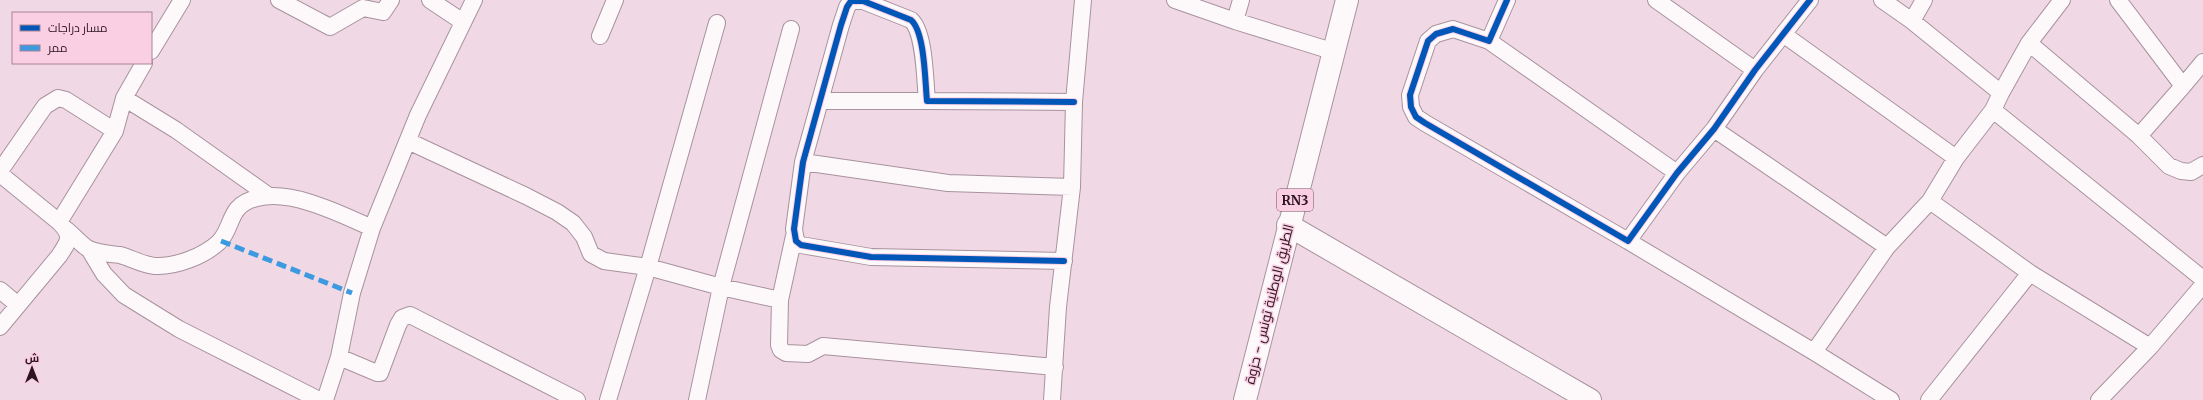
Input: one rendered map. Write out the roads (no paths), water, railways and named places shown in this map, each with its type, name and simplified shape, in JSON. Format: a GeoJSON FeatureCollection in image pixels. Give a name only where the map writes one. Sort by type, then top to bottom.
{"type":"FeatureCollection","features":[{"type":"Feature","properties":{"kind":"main road","name":"الطريق الوطنية تونس - حزوة"},"geometry":{"type":"LineString","coordinates":[[1245,400],[1288,225],[1348,0]]}},
{"type":"Feature","properties":{"kind":"main road"},"geometry":{"type":"LineString","coordinates":[[1288,225],[1590,400]]}},
{"type":"Feature","properties":{"kind":"street"},"geometry":{"type":"LineString","coordinates":[[152,49],[182,0]]}},
{"type":"Feature","properties":{"kind":"street"},"geometry":{"type":"LineString","coordinates":[[279,0],[330,28],[363,8],[383,12],[391,0]]}},
{"type":"Feature","properties":{"kind":"street"},"geometry":{"type":"LineString","coordinates":[[430,0],[462,22]]}},
{"type":"Feature","properties":{"kind":"street"},"geometry":{"type":"LineString","coordinates":[[325,400],[339,357],[352,293],[372,228],[418,115],[474,0]]}},
{"type":"Feature","properties":{"kind":"street"},"geometry":{"type":"LineString","coordinates":[[600,36],[615,0]]}},
{"type":"Feature","properties":{"kind":"street"},"geometry":{"type":"LineString","coordinates":[[1052,400],[1058,307],[1072,187],[1074,102],[1083,0]]}},
{"type":"Feature","properties":{"kind":"street"},"geometry":{"type":"LineString","coordinates":[[1174,0],[1235,21],[1335,52]]}},
{"type":"Feature","properties":{"kind":"street"},"geometry":{"type":"LineString","coordinates":[[1235,21],[1241,0]]}},
{"type":"Feature","properties":{"kind":"street"},"geometry":{"type":"LineString","coordinates":[[1489,41],[1507,0]]}},
{"type":"Feature","properties":{"kind":"street"},"geometry":{"type":"LineString","coordinates":[[1656,0],[1755,70]]}},
{"type":"Feature","properties":{"kind":"street"},"geometry":{"type":"LineString","coordinates":[[1628,241],[1677,173],[1714,129],[1755,70],[1810,0]]}},
{"type":"Feature","properties":{"kind":"street"},"geometry":{"type":"LineString","coordinates":[[1882,0],[1912,20],[2001,92]]}},
{"type":"Feature","properties":{"kind":"street"},"geometry":{"type":"LineString","coordinates":[[1912,20],[1924,0]]}},
{"type":"Feature","properties":{"kind":"street"},"geometry":{"type":"LineString","coordinates":[[1814,352],[1888,247],[1930,201],[1956,158],[1993,110],[2001,92],[2030,43],[2062,0]]}},
{"type":"Feature","properties":{"kind":"street"},"geometry":{"type":"LineString","coordinates":[[2118,0],[2183,86]]}},
{"type":"Feature","properties":{"kind":"street"},"geometry":{"type":"LineString","coordinates":[[927,101],[918,29],[911,20],[890,5],[863,1],[851,1],[841,25],[803,162],[794,236],[780,300],[779,345],[781,350],[786,353],[808,354],[823,346],[1055,367]]}},
{"type":"Feature","properties":{"kind":"street"},"geometry":{"type":"LineString","coordinates":[[608,400],[648,267],[717,23]]}},
{"type":"Feature","properties":{"kind":"street"},"geometry":{"type":"LineString","coordinates":[[697,400],[721,287],[790,29]]}},
{"type":"Feature","properties":{"kind":"street"},"geometry":{"type":"LineString","coordinates":[[1677,173],[1489,41],[1453,29],[1436,34],[1428,41],[1410,95],[1411,107],[1416,117],[1814,352],[1890,400]]}},
{"type":"Feature","properties":{"kind":"street"},"geometry":{"type":"LineString","coordinates":[[1783,34],[1956,158]]}},
{"type":"Feature","properties":{"kind":"street"},"geometry":{"type":"LineString","coordinates":[[2030,43],[2139,136],[2169,166],[2181,171],[2191,172],[2203,165]]}},
{"type":"Feature","properties":{"kind":"street"},"geometry":{"type":"LineString","coordinates":[[2139,136],[2203,62]]}},
{"type":"Feature","properties":{"kind":"street"},"geometry":{"type":"LineString","coordinates":[[63,226],[115,131],[124,98],[143,64]]}},
{"type":"Feature","properties":{"kind":"street"},"geometry":{"type":"LineString","coordinates":[[0,171],[45,106],[58,98],[74,105],[115,131]]}},
{"type":"Feature","properties":{"kind":"street"},"geometry":{"type":"LineString","coordinates":[[124,98],[176,130],[269,196]]}},
{"type":"Feature","properties":{"kind":"street"},"geometry":{"type":"LineString","coordinates":[[820,101],[1074,102]]}},
{"type":"Feature","properties":{"kind":"street"},"geometry":{"type":"LineString","coordinates":[[1993,110],[2203,279]]}},
{"type":"Feature","properties":{"kind":"street"},"geometry":{"type":"LineString","coordinates":[[1714,129],[1888,247]]}},
{"type":"Feature","properties":{"kind":"street"},"geometry":{"type":"LineString","coordinates":[[408,141],[557,212],[573,223],[584,237],[591,254],[604,261],[648,267],[721,287],[780,300]]}},
{"type":"Feature","properties":{"kind":"street"},"geometry":{"type":"LineString","coordinates":[[803,162],[948,183],[1072,187]]}},
{"type":"Feature","properties":{"kind":"street"},"geometry":{"type":"LineString","coordinates":[[0,174],[89,249],[104,274],[124,295],[179,329],[319,400]]}},
{"type":"Feature","properties":{"kind":"street"},"geometry":{"type":"LineString","coordinates":[[89,249],[124,256],[154,266],[178,262],[208,251],[221,241],[233,213],[244,204],[256,198],[269,196],[293,198],[347,217],[372,228]]}},
{"type":"Feature","properties":{"kind":"street"},"geometry":{"type":"LineString","coordinates":[[1930,201],[2030,273],[2150,347]]}},
{"type":"Feature","properties":{"kind":"street"},"geometry":{"type":"LineString","coordinates":[[0,327],[67,244],[69,237],[63,226]]}},
{"type":"Feature","properties":{"kind":"street"},"geometry":{"type":"LineString","coordinates":[[794,236],[801,245],[871,257],[1064,261]]}},
{"type":"Feature","properties":{"kind":"street"},"geometry":{"type":"LineString","coordinates":[[1929,400],[2030,273]]}},
{"type":"Feature","properties":{"kind":"street"},"geometry":{"type":"LineString","coordinates":[[2099,400],[2150,347],[2203,285]]}},
{"type":"Feature","properties":{"kind":"street"},"geometry":{"type":"LineString","coordinates":[[0,290],[18,305]]}},
{"type":"Feature","properties":{"kind":"street"},"geometry":{"type":"LineString","coordinates":[[339,357],[377,373],[380,372],[398,325],[402,318],[410,315],[577,400]]}}]}
